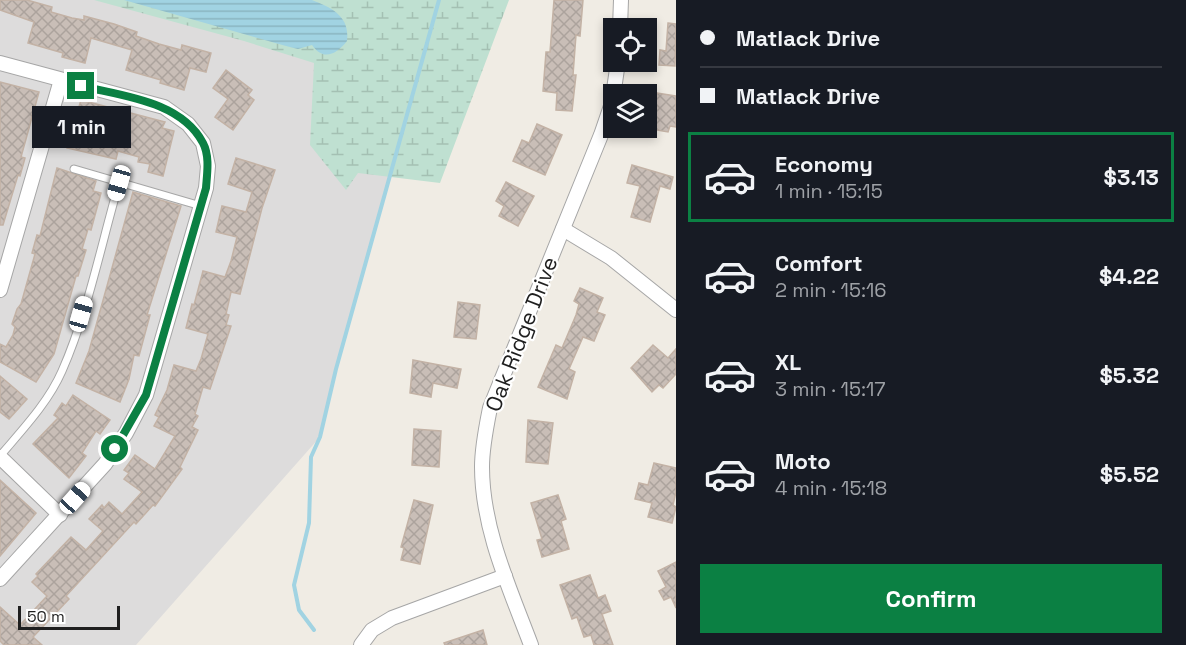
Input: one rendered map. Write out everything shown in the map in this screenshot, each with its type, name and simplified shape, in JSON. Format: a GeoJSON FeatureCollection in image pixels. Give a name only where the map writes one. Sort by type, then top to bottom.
{"type":"FeatureCollection","features":[{"type":"Feature","properties":{"kind":"street"},"geometry":{"type":"LineString","coordinates":[[620,18],[621,0]]}},
{"type":"Feature","properties":{"kind":"street"},"geometry":{"type":"LineString","coordinates":[[0,63],[164,107],[188,124],[203,143],[208,166],[201,206],[146,395],[126,433],[105,464],[0,579]]}},
{"type":"Feature","properties":{"kind":"street","name":"Oak Ridge Drive"},"geometry":{"type":"LineString","coordinates":[[531,645],[505,576],[486,508],[482,469],[484,440],[490,408],[601,135],[612,103],[617,72]]}},
{"type":"Feature","properties":{"kind":"street"},"geometry":{"type":"LineString","coordinates":[[0,290],[7,239],[61,80]]}},
{"type":"Feature","properties":{"kind":"street"},"geometry":{"type":"LineString","coordinates":[[563,229],[611,258],[676,310]]}},
{"type":"Feature","properties":{"kind":"street"},"geometry":{"type":"LineString","coordinates":[[0,457],[60,515]]}},
{"type":"Feature","properties":{"kind":"street"},"geometry":{"type":"LineString","coordinates":[[361,645],[372,630],[392,618],[505,576]]}},
{"type":"Feature","properties":{"kind":"lane"},"geometry":{"type":"LineString","coordinates":[[74,169],[201,206]]}},
{"type":"Feature","properties":{"kind":"lane"},"geometry":{"type":"LineString","coordinates":[[0,457],[46,399],[62,372],[75,336],[119,183]]}},
{"type":"Feature","properties":{"kind":"shaded area"},"geometry":{"type":"Polygon","coordinates":[[[0,0],[439,0],[336,369],[320,437],[136,645],[0,645],[0,0]]]}},
{"type":"Feature","properties":{"kind":"green space"},"geometry":{"type":"Polygon","coordinates":[[[94,0],[509,0],[440,183],[358,173],[346,190],[310,145],[314,63],[244,41],[94,0]]]}},
{"type":"Feature","properties":{"kind":"water"},"geometry":{"type":"Polygon","coordinates":[[[124,0],[312,0],[333,10],[343,19],[346,25],[347,41],[334,53],[325,54],[316,50],[312,45],[298,49],[124,0]]]}},
{"type":"Feature","properties":{"kind":"building"},"geometry":{"type":"Polygon","coordinates":[[[0,0],[27,0],[52,7],[51,12],[72,18],[84,20],[84,16],[114,24],[137,32],[136,36],[159,44],[181,50],[182,45],[211,53],[206,72],[190,68],[184,90],[160,83],[161,80],[126,70],[132,50],[91,38],[85,63],[62,57],[63,53],[28,43],[34,22],[0,10],[0,0]]]}},
{"type":"Feature","properties":{"kind":"building"},"geometry":{"type":"Polygon","coordinates":[[[554,0],[583,0],[580,36],[576,35],[573,75],[576,75],[572,111],[556,110],[557,93],[543,91],[546,52],[550,52],[554,0]]]}},
{"type":"Feature","properties":{"kind":"building"},"geometry":{"type":"Polygon","coordinates":[[[668,23],[676,24],[675,66],[659,65],[660,50],[666,51],[668,23]]]}},
{"type":"Feature","properties":{"kind":"building"},"geometry":{"type":"Polygon","coordinates":[[[226,70],[252,90],[248,95],[254,100],[233,130],[215,117],[228,99],[213,88],[226,70]]]}},
{"type":"Feature","properties":{"kind":"building"},"geometry":{"type":"Polygon","coordinates":[[[0,82],[39,92],[21,157],[25,158],[3,225],[0,225],[0,82]]]}},
{"type":"Feature","properties":{"kind":"building"},"geometry":{"type":"Polygon","coordinates":[[[657,93],[676,96],[676,127],[670,126],[668,132],[657,130],[657,93]]]}},
{"type":"Feature","properties":{"kind":"building"},"geometry":{"type":"Polygon","coordinates":[[[81,100],[165,122],[162,128],[174,131],[163,176],[148,172],[150,164],[138,162],[139,157],[118,151],[116,159],[67,148],[81,100]]]}},
{"type":"Feature","properties":{"kind":"building"},"geometry":{"type":"Polygon","coordinates":[[[537,124],[562,135],[545,175],[513,161],[522,140],[529,143],[537,124]]]}},
{"type":"Feature","properties":{"kind":"building"},"geometry":{"type":"Polygon","coordinates":[[[236,158],[275,170],[262,208],[240,294],[231,292],[226,325],[231,326],[210,389],[203,387],[195,414],[198,416],[192,427],[198,430],[180,467],[182,469],[155,506],[153,505],[136,524],[134,522],[66,596],[69,599],[33,637],[42,645],[4,645],[0,641],[0,607],[20,625],[47,596],[32,582],[38,576],[36,574],[71,537],[86,550],[103,531],[89,519],[102,505],[104,508],[109,502],[122,514],[142,492],[124,479],[129,473],[124,470],[135,455],[155,469],[175,436],[154,426],[159,417],[155,415],[167,390],[174,365],[196,371],[201,359],[208,334],[186,328],[192,304],[194,305],[203,271],[225,277],[231,261],[237,237],[216,232],[222,206],[246,212],[252,192],[228,184],[236,158]]]}},
{"type":"Feature","properties":{"kind":"building"},"geometry":{"type":"Polygon","coordinates":[[[632,165],[673,177],[670,189],[660,186],[650,222],[631,217],[640,186],[627,183],[632,165]]]}},
{"type":"Feature","properties":{"kind":"building"},"geometry":{"type":"Polygon","coordinates":[[[57,168],[96,181],[93,191],[101,193],[91,230],[88,229],[82,249],[86,250],[78,276],[76,276],[54,354],[36,382],[0,362],[0,344],[6,347],[13,335],[15,327],[12,324],[21,304],[35,254],[32,253],[37,235],[40,236],[57,168]]]}},
{"type":"Feature","properties":{"kind":"building"},"geometry":{"type":"Polygon","coordinates":[[[506,182],[534,196],[518,226],[499,216],[504,206],[496,201],[506,182]]]}},
{"type":"Feature","properties":{"kind":"building"},"geometry":{"type":"Polygon","coordinates":[[[133,192],[181,206],[147,315],[150,315],[139,356],[134,355],[129,379],[120,402],[76,383],[89,351],[133,192]]]}},
{"type":"Feature","properties":{"kind":"building"},"geometry":{"type":"Polygon","coordinates":[[[580,288],[603,298],[597,312],[605,315],[594,341],[583,337],[569,369],[575,372],[567,399],[538,387],[556,345],[562,348],[576,315],[579,304],[574,301],[580,288]]]}},
{"type":"Feature","properties":{"kind":"building"},"geometry":{"type":"Polygon","coordinates":[[[458,302],[480,305],[476,339],[454,337],[458,302]]]}},
{"type":"Feature","properties":{"kind":"building"},"geometry":{"type":"Polygon","coordinates":[[[653,345],[668,358],[676,349],[676,374],[663,388],[659,385],[652,392],[631,368],[653,345]]]}},
{"type":"Feature","properties":{"kind":"building"},"geometry":{"type":"Polygon","coordinates":[[[413,360],[461,369],[457,388],[433,383],[431,397],[410,393],[413,360]]]}},
{"type":"Feature","properties":{"kind":"building"},"geometry":{"type":"Polygon","coordinates":[[[0,376],[27,399],[9,419],[0,412],[0,376]]]}},
{"type":"Feature","properties":{"kind":"building"},"geometry":{"type":"Polygon","coordinates":[[[73,395],[110,420],[100,434],[96,431],[82,453],[86,456],[69,478],[33,444],[58,418],[54,415],[62,403],[66,406],[73,395]]]}},
{"type":"Feature","properties":{"kind":"building"},"geometry":{"type":"Polygon","coordinates":[[[528,420],[553,423],[548,464],[526,462],[528,420]]]}},
{"type":"Feature","properties":{"kind":"building"},"geometry":{"type":"Polygon","coordinates":[[[414,429],[441,431],[439,467],[412,465],[414,429]]]}},
{"type":"Feature","properties":{"kind":"building"},"geometry":{"type":"Polygon","coordinates":[[[654,463],[676,468],[676,492],[673,505],[676,507],[672,523],[648,517],[652,503],[635,499],[639,483],[648,485],[654,463]]]}},
{"type":"Feature","properties":{"kind":"building"},"geometry":{"type":"Polygon","coordinates":[[[0,480],[36,513],[0,556],[0,480]]]}},
{"type":"Feature","properties":{"kind":"building"},"geometry":{"type":"Polygon","coordinates":[[[558,495],[566,519],[561,521],[569,549],[542,557],[537,540],[542,539],[531,503],[558,495]]]}},
{"type":"Feature","properties":{"kind":"building"},"geometry":{"type":"Polygon","coordinates":[[[414,500],[433,505],[420,564],[401,560],[404,548],[401,547],[414,500]]]}},
{"type":"Feature","properties":{"kind":"building"},"geometry":{"type":"Polygon","coordinates":[[[676,562],[676,608],[671,597],[664,600],[659,591],[666,587],[658,571],[676,562]]]}},
{"type":"Feature","properties":{"kind":"building"},"geometry":{"type":"Polygon","coordinates":[[[590,575],[598,598],[605,595],[611,611],[602,614],[613,645],[594,645],[591,635],[584,637],[577,617],[572,619],[560,585],[590,575]]]}},
{"type":"Feature","properties":{"kind":"building"},"geometry":{"type":"Polygon","coordinates":[[[483,630],[487,645],[445,645],[444,643],[483,630]]]}},
{"type":"Feature","properties":{"kind":"waterway"},"geometry":{"type":"LineString","coordinates":[[314,630],[299,610],[294,585],[309,523],[311,457],[320,437],[336,369],[439,0]]}},
{"type":"Feature","properties":{"kind":"route"},"geometry":{"type":"LineString","coordinates":[[81,86],[164,107],[188,124],[203,143],[208,166],[206,188],[146,395],[115,449]]}}]}
